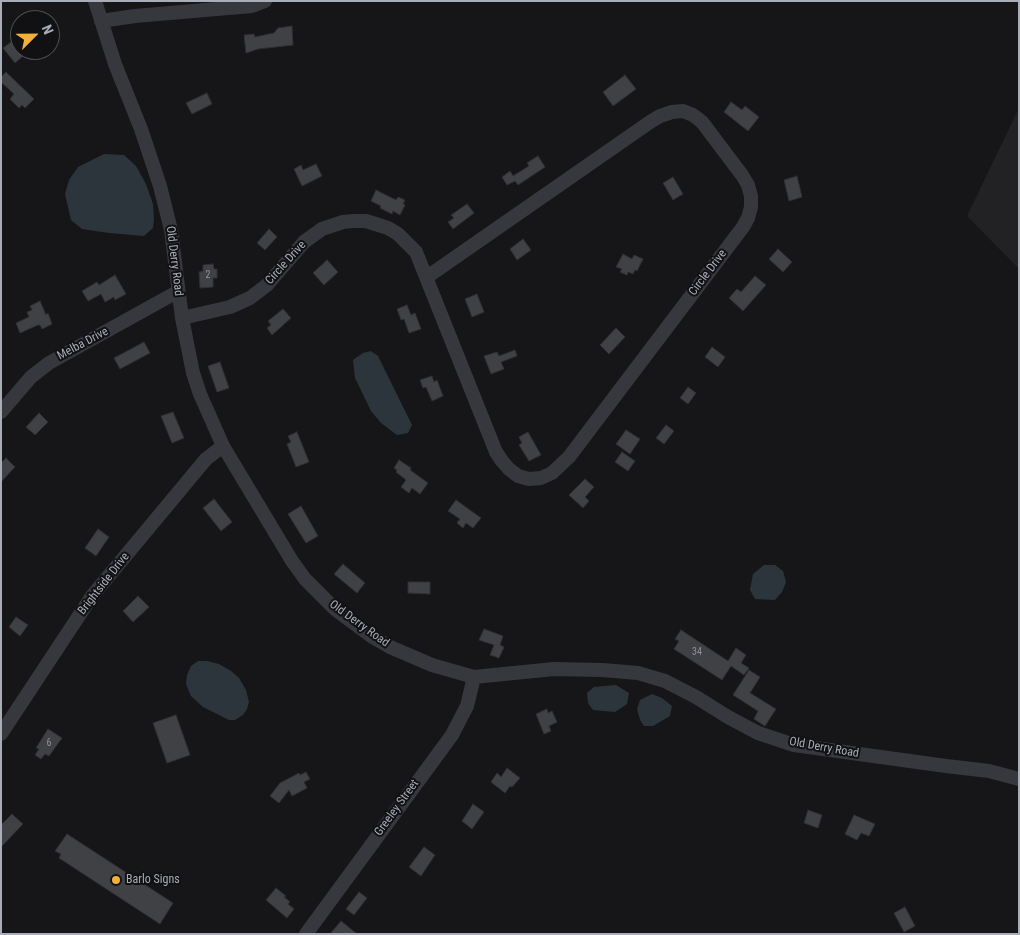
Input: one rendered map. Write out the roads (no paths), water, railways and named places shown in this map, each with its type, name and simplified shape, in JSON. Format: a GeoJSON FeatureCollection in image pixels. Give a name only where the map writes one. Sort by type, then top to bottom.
{"type":"FeatureCollection","features":[{"type":"Feature","properties":{"kind":"street","name":"Old Derry Road"},"geometry":{"type":"LineString","coordinates":[[95,1],[115,64],[150,152],[160,186],[171,230],[177,292],[200,394],[223,446],[257,506],[305,579],[336,610],[371,636],[398,651],[432,665],[474,677],[554,670],[602,670],[638,673],[665,681],[758,733],[794,745],[989,771],[1019,779]]}},
{"type":"Feature","properties":{"kind":"street"},"geometry":{"type":"LineString","coordinates":[[101,21],[135,16],[252,6],[265,1]]}},
{"type":"Feature","properties":{"kind":"street","name":"Circle Drive"},"geometry":{"type":"LineString","coordinates":[[182,318],[225,308],[250,298],[267,284],[304,242],[322,229],[343,222],[366,221],[388,228],[398,234],[416,252],[496,452],[509,470],[518,476],[529,479],[541,478],[552,473],[569,457],[742,227],[748,218],[751,196],[748,185],[742,175],[702,122],[683,111],[672,112],[650,122],[427,277]]}},
{"type":"Feature","properties":{"kind":"street","name":"Melba Drive"},"geometry":{"type":"LineString","coordinates":[[1,412],[31,377],[48,363],[177,292]]}},
{"type":"Feature","properties":{"kind":"street","name":"Brightside Drive"},"geometry":{"type":"LineString","coordinates":[[1,734],[92,596],[206,459],[223,446]]}},
{"type":"Feature","properties":{"kind":"street","name":"Greeley Street"},"geometry":{"type":"LineString","coordinates":[[306,934],[452,735],[467,706],[474,677]]}},
{"type":"Feature","properties":{"kind":"place","name":"Barlo Signs"},"geometry":{"type":"Point","coordinates":[116,880]}}]}
